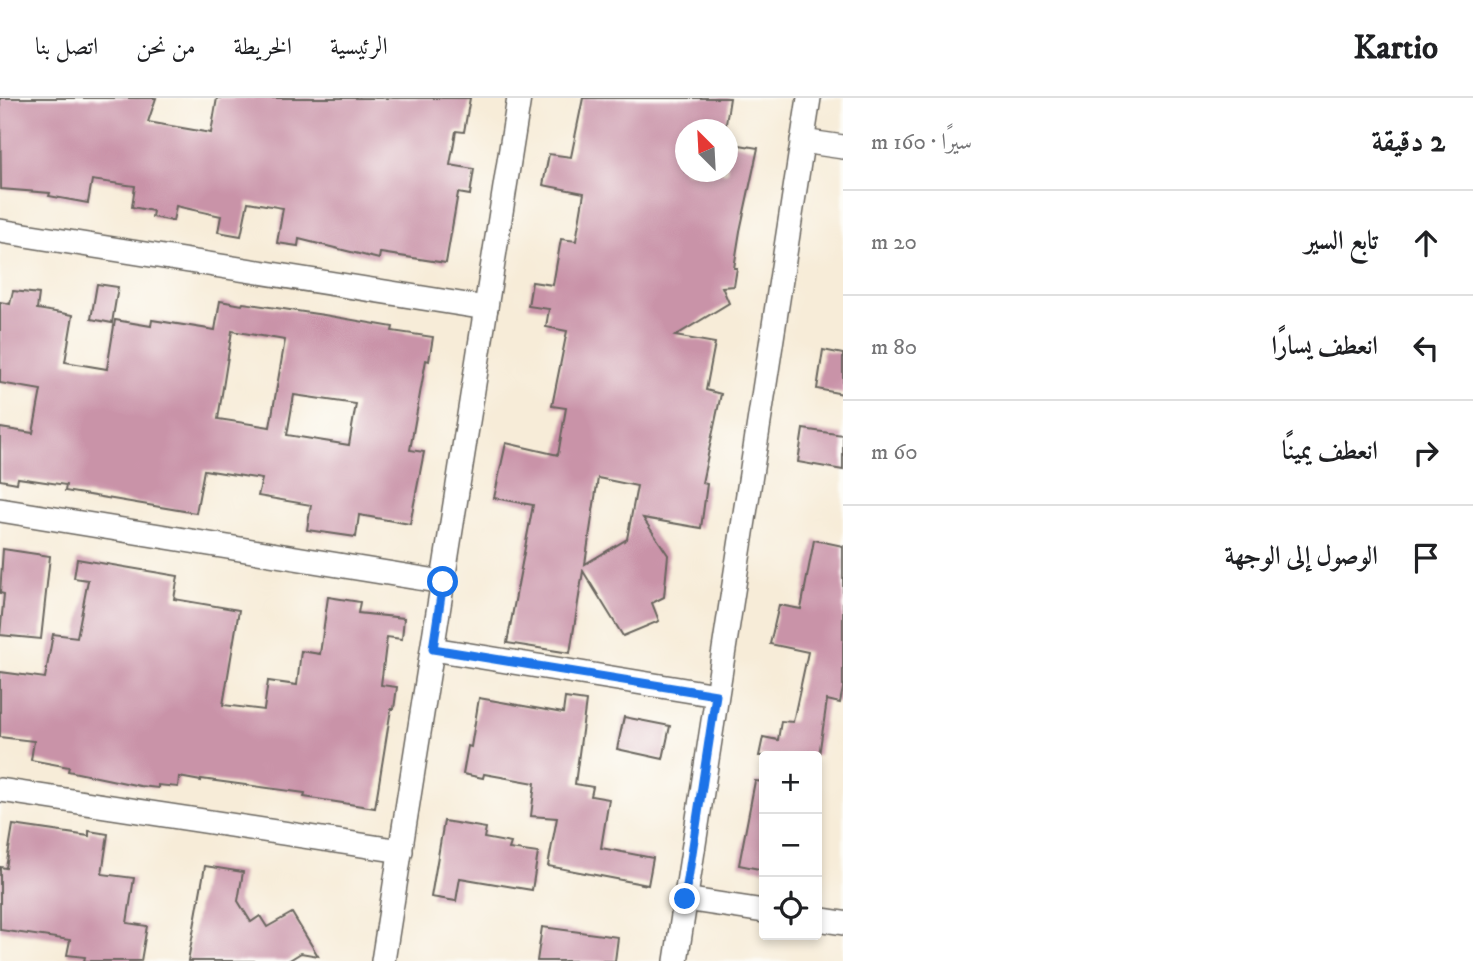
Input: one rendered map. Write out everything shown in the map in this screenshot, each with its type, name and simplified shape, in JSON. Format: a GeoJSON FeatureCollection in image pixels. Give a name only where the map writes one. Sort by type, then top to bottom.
{"type":"FeatureCollection","features":[{"type":"Feature","properties":{"kind":"street"},"geometry":{"type":"LineString","coordinates":[[383,961],[519,98]]}},
{"type":"Feature","properties":{"kind":"street"},"geometry":{"type":"LineString","coordinates":[[676,961],[809,98]]}},
{"type":"Feature","properties":{"kind":"street"},"geometry":{"type":"LineString","coordinates":[[802,141],[843,148]]}},
{"type":"Feature","properties":{"kind":"street"},"geometry":{"type":"LineString","coordinates":[[0,231],[486,308]]}},
{"type":"Feature","properties":{"kind":"street"},"geometry":{"type":"LineString","coordinates":[[0,510],[443,582]]}},
{"type":"Feature","properties":{"kind":"street"},"geometry":{"type":"LineString","coordinates":[[433,649],[716,695]]}},
{"type":"Feature","properties":{"kind":"street"},"geometry":{"type":"LineString","coordinates":[[0,790],[401,851]]}},
{"type":"Feature","properties":{"kind":"street"},"geometry":{"type":"LineString","coordinates":[[685,899],[759,910]]}},
{"type":"Feature","properties":{"kind":"street"},"geometry":{"type":"LineString","coordinates":[[822,920],[843,923]]}},
{"type":"Feature","properties":{"kind":"building"},"geometry":{"type":"Polygon","coordinates":[[[0,98],[156,98],[148,122],[211,133],[217,98],[470,98],[464,132],[456,131],[450,165],[474,169],[470,195],[458,193],[446,263],[380,253],[379,259],[299,239],[298,246],[277,243],[283,208],[248,202],[241,236],[218,232],[221,216],[176,206],[173,221],[152,217],[153,211],[132,207],[135,186],[92,180],[88,203],[49,196],[50,193],[1,189],[0,98]]]}},
{"type":"Feature","properties":{"kind":"building"},"geometry":{"type":"Polygon","coordinates":[[[583,98],[730,98],[727,119],[675,119],[675,182],[738,182],[738,145],[758,148],[740,231],[734,286],[722,287],[729,303],[675,336],[715,343],[706,390],[721,394],[702,483],[707,484],[701,528],[643,518],[668,555],[664,597],[652,603],[659,621],[623,636],[583,571],[570,653],[507,643],[533,505],[494,498],[506,443],[558,455],[566,408],[552,406],[567,331],[546,327],[549,309],[528,306],[532,282],[553,285],[561,239],[576,241],[584,193],[543,185],[549,154],[571,157],[583,98]],[[598,478],[585,564],[627,539],[637,486],[598,478]]]}},
{"type":"Feature","properties":{"kind":"building"},"geometry":{"type":"Polygon","coordinates":[[[97,284],[118,287],[112,323],[91,319],[97,284]]]}},
{"type":"Feature","properties":{"kind":"building"},"geometry":{"type":"Polygon","coordinates":[[[13,291],[39,294],[37,309],[73,315],[65,362],[107,369],[115,320],[151,326],[152,320],[215,330],[220,301],[324,315],[393,327],[392,331],[433,337],[429,361],[426,360],[410,450],[424,452],[410,524],[359,515],[356,537],[307,530],[311,505],[258,496],[262,479],[204,470],[196,513],[65,491],[66,485],[18,478],[17,483],[0,480],[0,428],[33,433],[41,390],[0,383],[0,302],[10,304],[13,291]],[[232,331],[218,419],[270,427],[285,340],[232,331]],[[294,395],[287,435],[349,445],[356,404],[294,395]]]}},
{"type":"Feature","properties":{"kind":"building"},"geometry":{"type":"Polygon","coordinates":[[[823,350],[843,354],[843,394],[817,389],[823,350]]]}},
{"type":"Feature","properties":{"kind":"building"},"geometry":{"type":"Polygon","coordinates":[[[803,429],[843,435],[843,470],[798,462],[803,429]]]}},
{"type":"Feature","properties":{"kind":"building"},"geometry":{"type":"Polygon","coordinates":[[[814,540],[843,546],[843,688],[840,703],[827,700],[820,751],[760,751],[763,737],[778,740],[781,721],[793,722],[808,652],[770,644],[779,605],[801,609],[814,540]]]}},
{"type":"Feature","properties":{"kind":"building"},"geometry":{"type":"Polygon","coordinates":[[[3,549],[50,556],[41,639],[0,635],[4,594],[0,593],[3,549]]]}},
{"type":"Feature","properties":{"kind":"building"},"geometry":{"type":"Polygon","coordinates":[[[77,559],[178,576],[174,599],[239,610],[223,705],[264,710],[268,681],[297,685],[301,651],[320,654],[328,597],[360,602],[358,613],[404,618],[402,639],[387,637],[381,685],[397,687],[375,808],[304,797],[305,793],[201,779],[179,777],[178,787],[140,786],[68,771],[69,767],[31,760],[34,741],[0,737],[0,672],[45,678],[53,634],[77,637],[88,580],[74,578],[77,559]]]}},
{"type":"Feature","properties":{"kind":"building"},"geometry":{"type":"Polygon","coordinates":[[[479,698],[563,713],[565,698],[586,701],[575,784],[593,787],[591,796],[609,799],[601,848],[653,858],[648,885],[548,866],[557,818],[531,816],[535,783],[484,774],[483,778],[463,774],[468,746],[471,747],[479,698]]]}},
{"type":"Feature","properties":{"kind":"building"},"geometry":{"type":"Polygon","coordinates":[[[624,717],[670,726],[663,759],[617,749],[624,717]]]}},
{"type":"Feature","properties":{"kind":"building"},"geometry":{"type":"Polygon","coordinates":[[[755,781],[759,781],[759,869],[739,865],[755,781]]]}},
{"type":"Feature","properties":{"kind":"building"},"geometry":{"type":"Polygon","coordinates":[[[444,821],[486,828],[484,838],[511,843],[509,849],[538,853],[532,890],[460,878],[456,901],[431,897],[444,821]]]}},
{"type":"Feature","properties":{"kind":"building"},"geometry":{"type":"Polygon","coordinates":[[[13,825],[89,836],[89,831],[108,834],[102,874],[134,878],[127,923],[147,926],[141,961],[84,961],[85,957],[67,955],[70,940],[0,930],[0,867],[6,868],[13,825]]]}},
{"type":"Feature","properties":{"kind":"building"},"geometry":{"type":"Polygon","coordinates":[[[205,866],[243,872],[238,901],[251,922],[260,916],[267,927],[292,913],[318,956],[301,953],[288,961],[188,961],[205,866]]]}},
{"type":"Feature","properties":{"kind":"building"},"geometry":{"type":"Polygon","coordinates":[[[542,927],[618,937],[615,961],[537,961],[542,927]]]}},
{"type":"Feature","properties":{"kind":"route"},"geometry":{"type":"LineString","coordinates":[[443,582],[433,649],[716,695],[685,899]]}}]}
